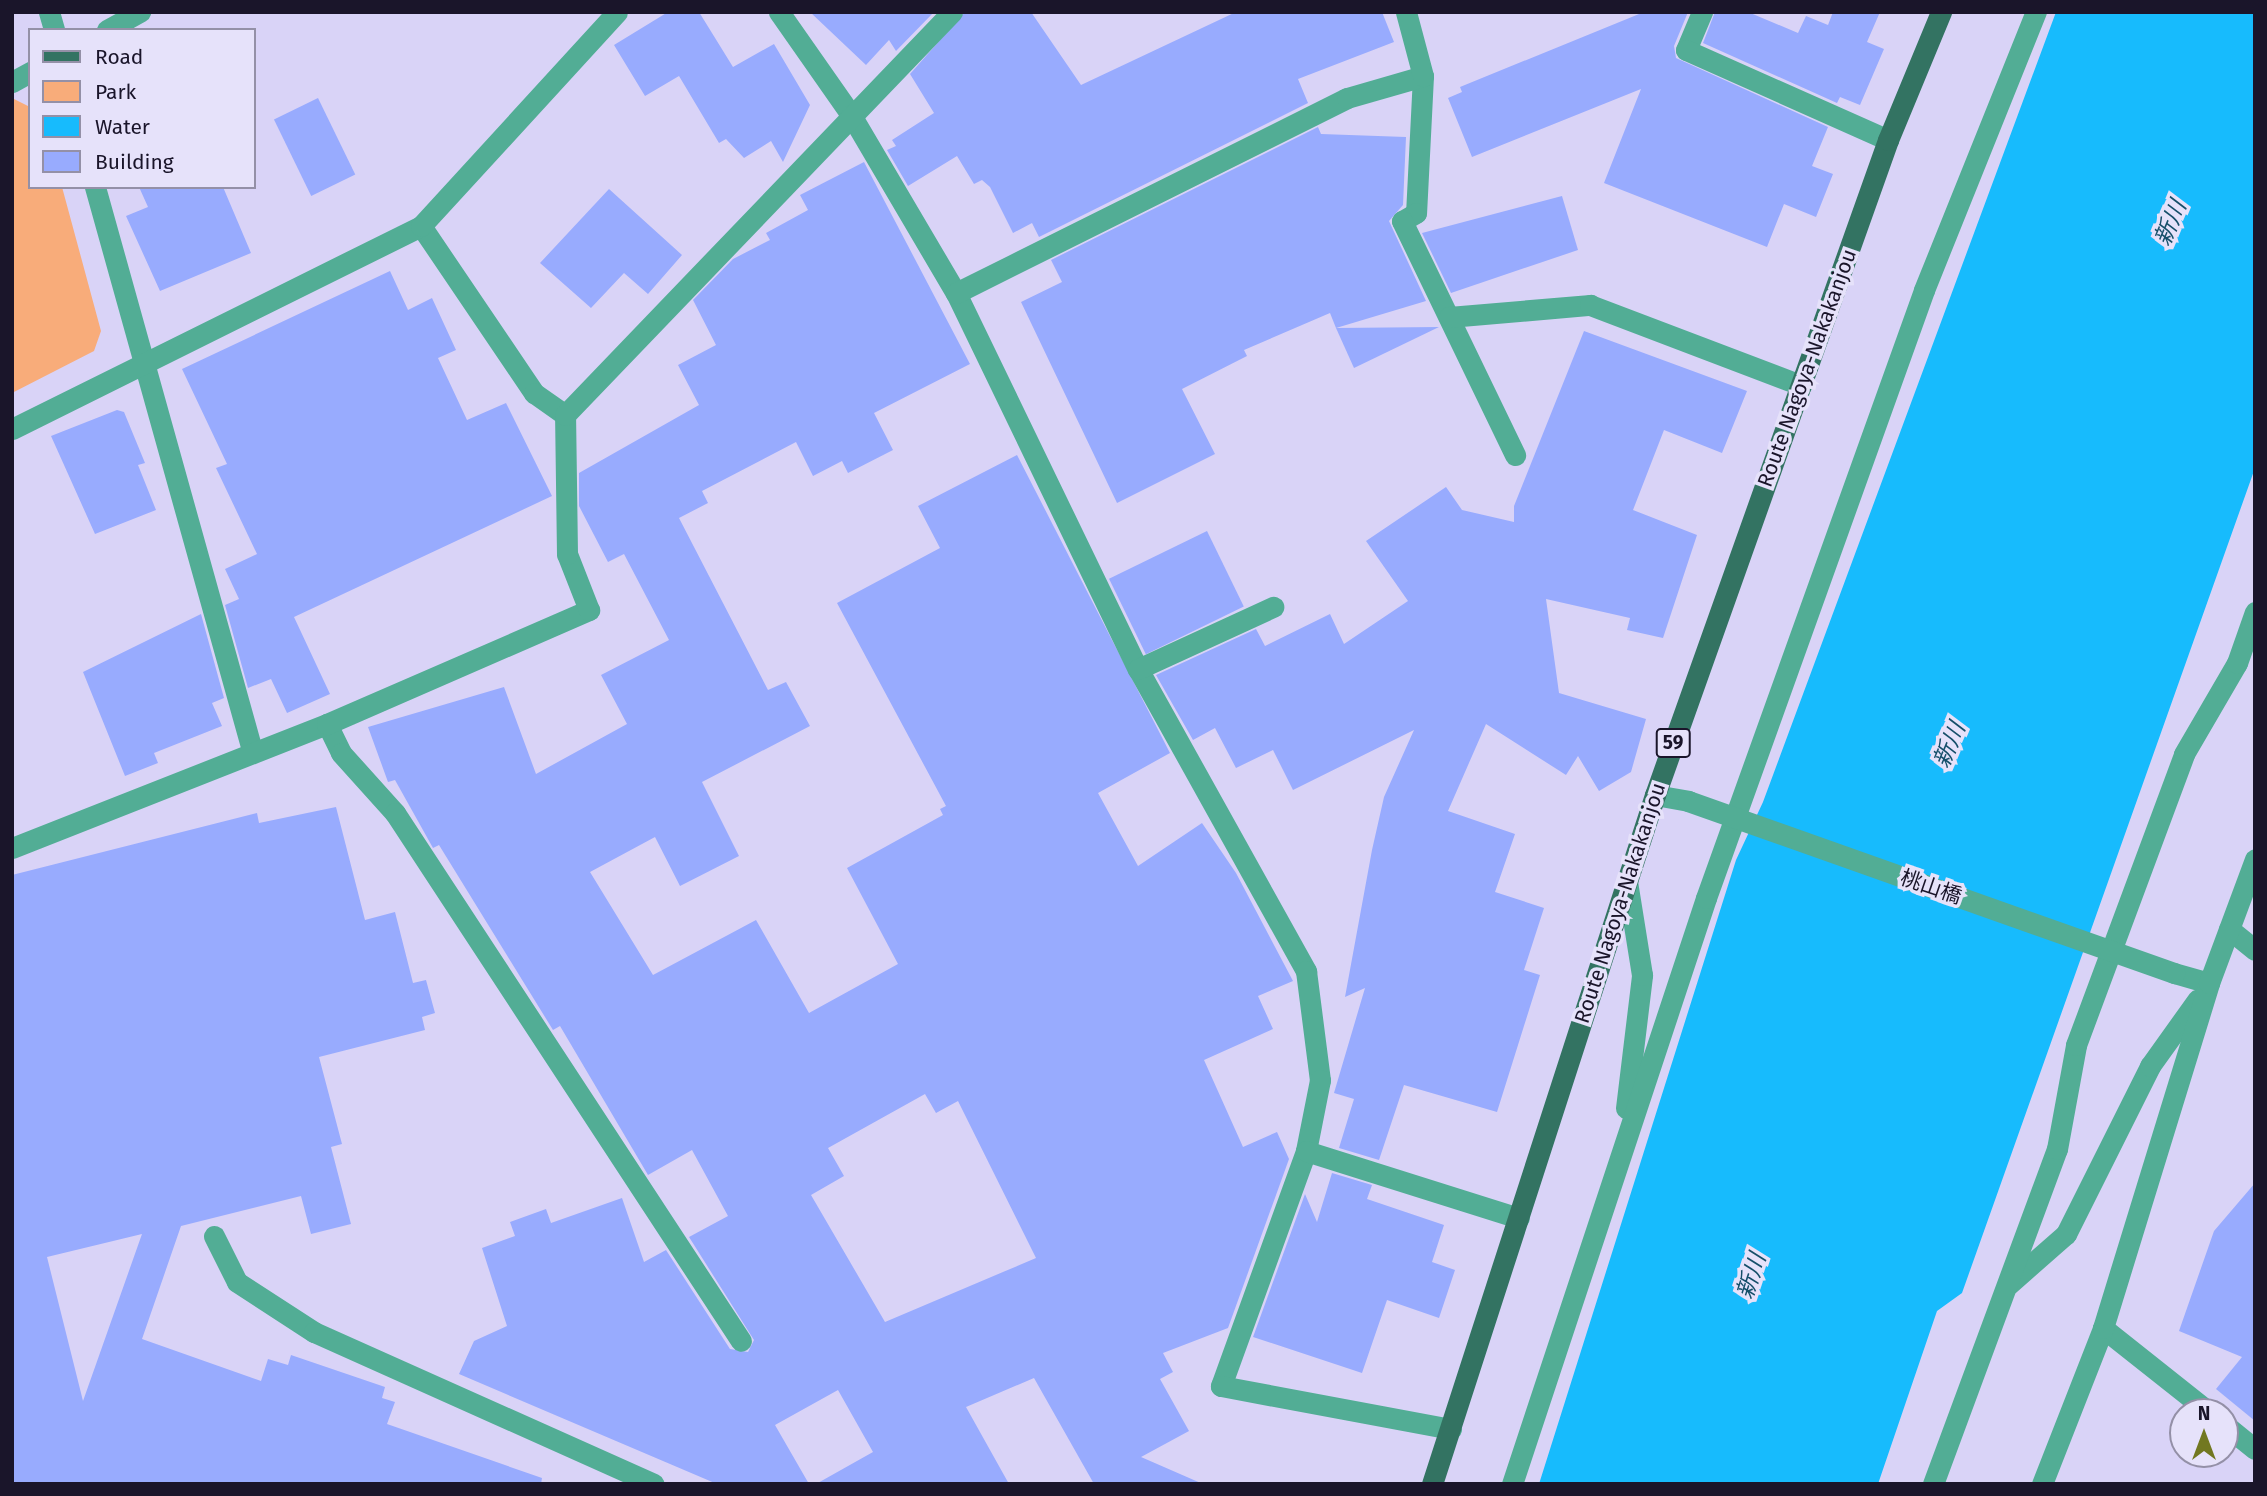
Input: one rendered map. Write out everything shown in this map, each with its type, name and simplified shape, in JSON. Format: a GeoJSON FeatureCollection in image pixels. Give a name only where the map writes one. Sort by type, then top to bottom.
{"type":"FeatureCollection","features":[{"type":"Feature","properties":{"kind":"main road","name":"Route Nagoya-Nakakanjou"},"geometry":{"type":"LineString","coordinates":[[1432,1484],[1655,794],[1888,140],[1941,12]]}},
{"type":"Feature","properties":{"kind":"street"},"geometry":{"type":"LineString","coordinates":[[111,28],[140,12]]}},
{"type":"Feature","properties":{"kind":"street"},"geometry":{"type":"LineString","coordinates":[[12,429],[421,226],[617,12]]}},
{"type":"Feature","properties":{"kind":"street"},"geometry":{"type":"LineString","coordinates":[[779,12],[851,115],[956,293],[1138,669],[1306,971],[1320,1080],[1306,1151],[1221,1387],[1451,1429]]}},
{"type":"Feature","properties":{"kind":"street"},"geometry":{"type":"LineString","coordinates":[[12,848],[252,750],[327,724],[590,610],[567,554],[565,415],[952,12]]}},
{"type":"Feature","properties":{"kind":"street"},"geometry":{"type":"LineString","coordinates":[[1405,12],[1423,76],[1416,213],[1402,221],[1515,455]]}},
{"type":"Feature","properties":{"kind":"street"},"geometry":{"type":"LineString","coordinates":[[1702,12],[1686,50],[1888,140]]}},
{"type":"Feature","properties":{"kind":"street"},"geometry":{"type":"LineString","coordinates":[[1512,1484],[1621,1152],[1919,303],[2036,12]]}},
{"type":"Feature","properties":{"kind":"street"},"geometry":{"type":"LineString","coordinates":[[12,82],[28,73]]}},
{"type":"Feature","properties":{"kind":"street"},"geometry":{"type":"LineString","coordinates":[[956,293],[1347,98],[1423,76]]}},
{"type":"Feature","properties":{"kind":"street"},"geometry":{"type":"LineString","coordinates":[[96,189],[141,364],[252,750]]}},
{"type":"Feature","properties":{"kind":"street"},"geometry":{"type":"LineString","coordinates":[[421,226],[534,393],[565,415]]}},
{"type":"Feature","properties":{"kind":"street"},"geometry":{"type":"LineString","coordinates":[[1449,317],[1590,305],[1801,385]]}},
{"type":"Feature","properties":{"kind":"street"},"geometry":{"type":"LineString","coordinates":[[1138,669],[1273,607]]}},
{"type":"Feature","properties":{"kind":"street"},"geometry":{"type":"LineString","coordinates":[[1933,1484],[2057,1149],[2076,1045],[2184,754],[2238,663],[2255,612]]}},
{"type":"Feature","properties":{"kind":"street"},"geometry":{"type":"LineString","coordinates":[[327,724],[341,753],[395,813],[741,1341]]}},
{"type":"Feature","properties":{"kind":"street","name":"桃山橋"},"geometry":{"type":"LineString","coordinates":[[1655,794],[1688,801],[2209,983]]}},
{"type":"Feature","properties":{"kind":"street"},"geometry":{"type":"LineString","coordinates":[[2042,1484],[2102,1328],[2209,983],[2255,859]]}},
{"type":"Feature","properties":{"kind":"street"},"geometry":{"type":"LineString","coordinates":[[1621,1152],[1642,975],[1627,881]]}},
{"type":"Feature","properties":{"kind":"street"},"geometry":{"type":"LineString","coordinates":[[2229,929],[2255,950]]}},
{"type":"Feature","properties":{"kind":"street"},"geometry":{"type":"LineString","coordinates":[[2006,1286],[2066,1234],[2150,1066],[2209,983]]}},
{"type":"Feature","properties":{"kind":"street"},"geometry":{"type":"LineString","coordinates":[[1306,1151],[1518,1219]]}},
{"type":"Feature","properties":{"kind":"street"},"geometry":{"type":"LineString","coordinates":[[214,1236],[237,1282],[314,1332],[654,1484]]}},
{"type":"Feature","properties":{"kind":"street"},"geometry":{"type":"LineString","coordinates":[[2102,1328],[2191,1398]]}},
{"type":"Feature","properties":{"kind":"street"},"geometry":{"type":"LineString","coordinates":[[2239,1436],[2255,1448]]}},
{"type":"Feature","properties":{"kind":"green space"},"geometry":{"type":"Polygon","coordinates":[[[12,98],[28,106],[28,189],[63,189],[101,331],[94,351],[12,393],[12,98]]]}},
{"type":"Feature","properties":{"kind":"water","name":"新川"},"geometry":{"type":"Polygon","coordinates":[[[2056,12],[2255,12],[2255,468],[1962,1293],[1937,1311],[1878,1484],[1539,1484],[1736,860],[1763,802],[2056,12]]]}},
{"type":"Feature","properties":{"kind":"building"},"geometry":{"type":"Polygon","coordinates":[[[668,12],[699,12],[733,67],[774,44],[810,105],[783,162],[771,141],[744,158],[726,139],[719,143],[679,76],[645,96],[614,45],[668,12]]]}},
{"type":"Feature","properties":{"kind":"building"},"geometry":{"type":"Polygon","coordinates":[[[810,12],[934,12],[896,51],[889,40],[866,65],[810,12]]]}},
{"type":"Feature","properties":{"kind":"building"},"geometry":{"type":"Polygon","coordinates":[[[965,12],[1031,12],[1081,85],[1236,12],[1382,12],[1394,42],[1298,79],[1308,103],[1039,237],[1032,223],[1013,233],[990,187],[982,180],[974,184],[957,156],[908,186],[887,150],[896,146],[892,140],[934,113],[910,74],[965,12]]]}},
{"type":"Feature","properties":{"kind":"building"},"geometry":{"type":"Polygon","coordinates":[[[1644,12],[1688,12],[1674,46],[1676,58],[1828,127],[1812,166],[1833,174],[1816,217],[1784,204],[1767,247],[1604,183],[1641,89],[1472,157],[1448,98],[1462,92],[1460,87],[1644,12]]]}},
{"type":"Feature","properties":{"kind":"building"},"geometry":{"type":"Polygon","coordinates":[[[1715,12],[1748,12],[1798,33],[1806,16],[1828,25],[1833,12],[1880,12],[1867,42],[1884,49],[1860,105],[1840,97],[1837,103],[1703,43],[1715,12]]]}},
{"type":"Feature","properties":{"kind":"building"},"geometry":{"type":"Polygon","coordinates":[[[318,98],[355,174],[311,196],[274,119],[318,98]]]}},
{"type":"Feature","properties":{"kind":"building"},"geometry":{"type":"Polygon","coordinates":[[[1318,127],[1321,134],[1406,137],[1403,205],[1389,221],[1426,301],[1336,328],[1330,313],[1244,350],[1247,356],[1182,389],[1215,454],[1117,503],[1021,302],[1062,282],[1051,260],[1318,127]]]}},
{"type":"Feature","properties":{"kind":"building"},"geometry":{"type":"Polygon","coordinates":[[[864,162],[970,364],[874,413],[893,450],[848,473],[842,461],[813,476],[796,442],[702,491],[708,503],[679,518],[768,690],[786,682],[810,726],[702,782],[739,856],[680,886],[655,837],[590,872],[653,975],[756,920],[809,1013],[898,964],[847,868],[943,815],[940,809],[946,806],[837,603],[940,548],[918,506],[1017,455],[1170,753],[1098,793],[1138,866],[1202,823],[1236,873],[1293,981],[1258,996],[1273,1029],[1204,1060],[1243,1147],[1277,1132],[1289,1159],[1228,1328],[1163,1353],[1173,1372],[1160,1379],[1189,1431],[1141,1457],[1203,1484],[1094,1484],[1034,1378],[966,1407],[1009,1484],[816,1484],[873,1452],[838,1390],[775,1425],[809,1484],[717,1484],[459,1374],[474,1341],[507,1326],[482,1248],[515,1236],[510,1222],[546,1209],[551,1223],[622,1198],[644,1262],[666,1250],[730,1349],[748,1352],[754,1340],[689,1237],[728,1216],[692,1150],[648,1175],[560,1026],[553,1030],[439,845],[433,848],[395,780],[388,782],[368,727],[504,687],[536,774],[627,724],[601,675],[669,640],[624,554],[608,562],[579,506],[579,473],[699,405],[678,365],[716,345],[693,300],[733,259],[770,240],[766,233],[808,210],[800,195],[864,162]],[[925,1094],[828,1148],[844,1176],[811,1195],[885,1322],[1036,1258],[958,1101],[936,1113],[925,1094]]]}},
{"type":"Feature","properties":{"kind":"building"},"geometry":{"type":"Polygon","coordinates":[[[140,189],[224,189],[251,253],[160,291],[126,216],[148,207],[140,189]]]}},
{"type":"Feature","properties":{"kind":"building"},"geometry":{"type":"Polygon","coordinates":[[[609,189],[682,255],[648,294],[624,273],[591,308],[540,263],[609,189]]]}},
{"type":"Feature","properties":{"kind":"building"},"geometry":{"type":"Polygon","coordinates":[[[1562,196],[1578,250],[1451,293],[1422,233],[1562,196]]]}},
{"type":"Feature","properties":{"kind":"building"},"geometry":{"type":"Polygon","coordinates":[[[390,271],[408,310],[432,298],[456,350],[438,358],[467,420],[506,403],[552,496],[294,617],[330,694],[287,713],[271,679],[248,688],[225,605],[239,599],[225,569],[257,554],[216,468],[227,464],[182,369],[390,271]]]}},
{"type":"Feature","properties":{"kind":"building"},"geometry":{"type":"Polygon","coordinates":[[[1439,327],[1354,368],[1336,328],[1439,327]]]}},
{"type":"Feature","properties":{"kind":"building"},"geometry":{"type":"Polygon","coordinates":[[[1584,331],[1747,391],[1722,453],[1664,430],[1633,510],[1697,535],[1663,638],[1627,630],[1630,618],[1546,599],[1559,693],[1646,719],[1631,772],[1599,791],[1578,756],[1566,775],[1486,724],[1448,811],[1515,834],[1495,892],[1544,908],[1524,970],[1540,975],[1497,1112],[1404,1085],[1379,1160],[1339,1148],[1354,1099],[1334,1093],[1365,988],[1345,997],[1372,850],[1384,797],[1414,730],[1293,790],[1273,750],[1236,768],[1215,728],[1193,740],[1156,675],[1256,629],[1265,646],[1330,614],[1344,644],[1408,601],[1366,541],[1446,487],[1462,510],[1514,522],[1514,506],[1584,331]]]}},
{"type":"Feature","properties":{"kind":"building"},"geometry":{"type":"Polygon","coordinates":[[[117,410],[124,412],[145,463],[138,465],[156,510],[95,534],[51,436],[117,410]]]}},
{"type":"Feature","properties":{"kind":"building"},"geometry":{"type":"Polygon","coordinates":[[[1207,531],[1244,606],[1146,654],[1109,579],[1207,531]]]}},
{"type":"Feature","properties":{"kind":"building"},"geometry":{"type":"Polygon","coordinates":[[[201,614],[224,698],[212,703],[222,726],[154,753],[158,763],[125,776],[83,672],[201,614]]]}},
{"type":"Feature","properties":{"kind":"building"},"geometry":{"type":"Polygon","coordinates":[[[336,807],[365,920],[395,912],[413,983],[426,980],[435,1013],[422,1017],[425,1030],[319,1057],[342,1144],[331,1147],[351,1224],[311,1234],[301,1196],[181,1226],[142,1339],[261,1381],[268,1359],[288,1365],[291,1355],[385,1387],[382,1398],[395,1402],[387,1424],[542,1478],[541,1484],[12,1484],[12,875],[257,813],[259,823],[336,807]],[[142,1234],[47,1257],[83,1401],[142,1234]]]}},
{"type":"Feature","properties":{"kind":"building"},"geometry":{"type":"Polygon","coordinates":[[[1332,1173],[1372,1185],[1367,1199],[1444,1225],[1432,1262],[1455,1270],[1439,1318],[1387,1300],[1362,1373],[1253,1337],[1305,1194],[1317,1222],[1332,1173]]]}},
{"type":"Feature","properties":{"kind":"building"},"geometry":{"type":"Polygon","coordinates":[[[2255,1183],[2255,1421],[2239,1408],[2239,1398],[2227,1398],[2216,1389],[2242,1357],[2179,1331],[2214,1231],[2255,1183]]]}}]}
